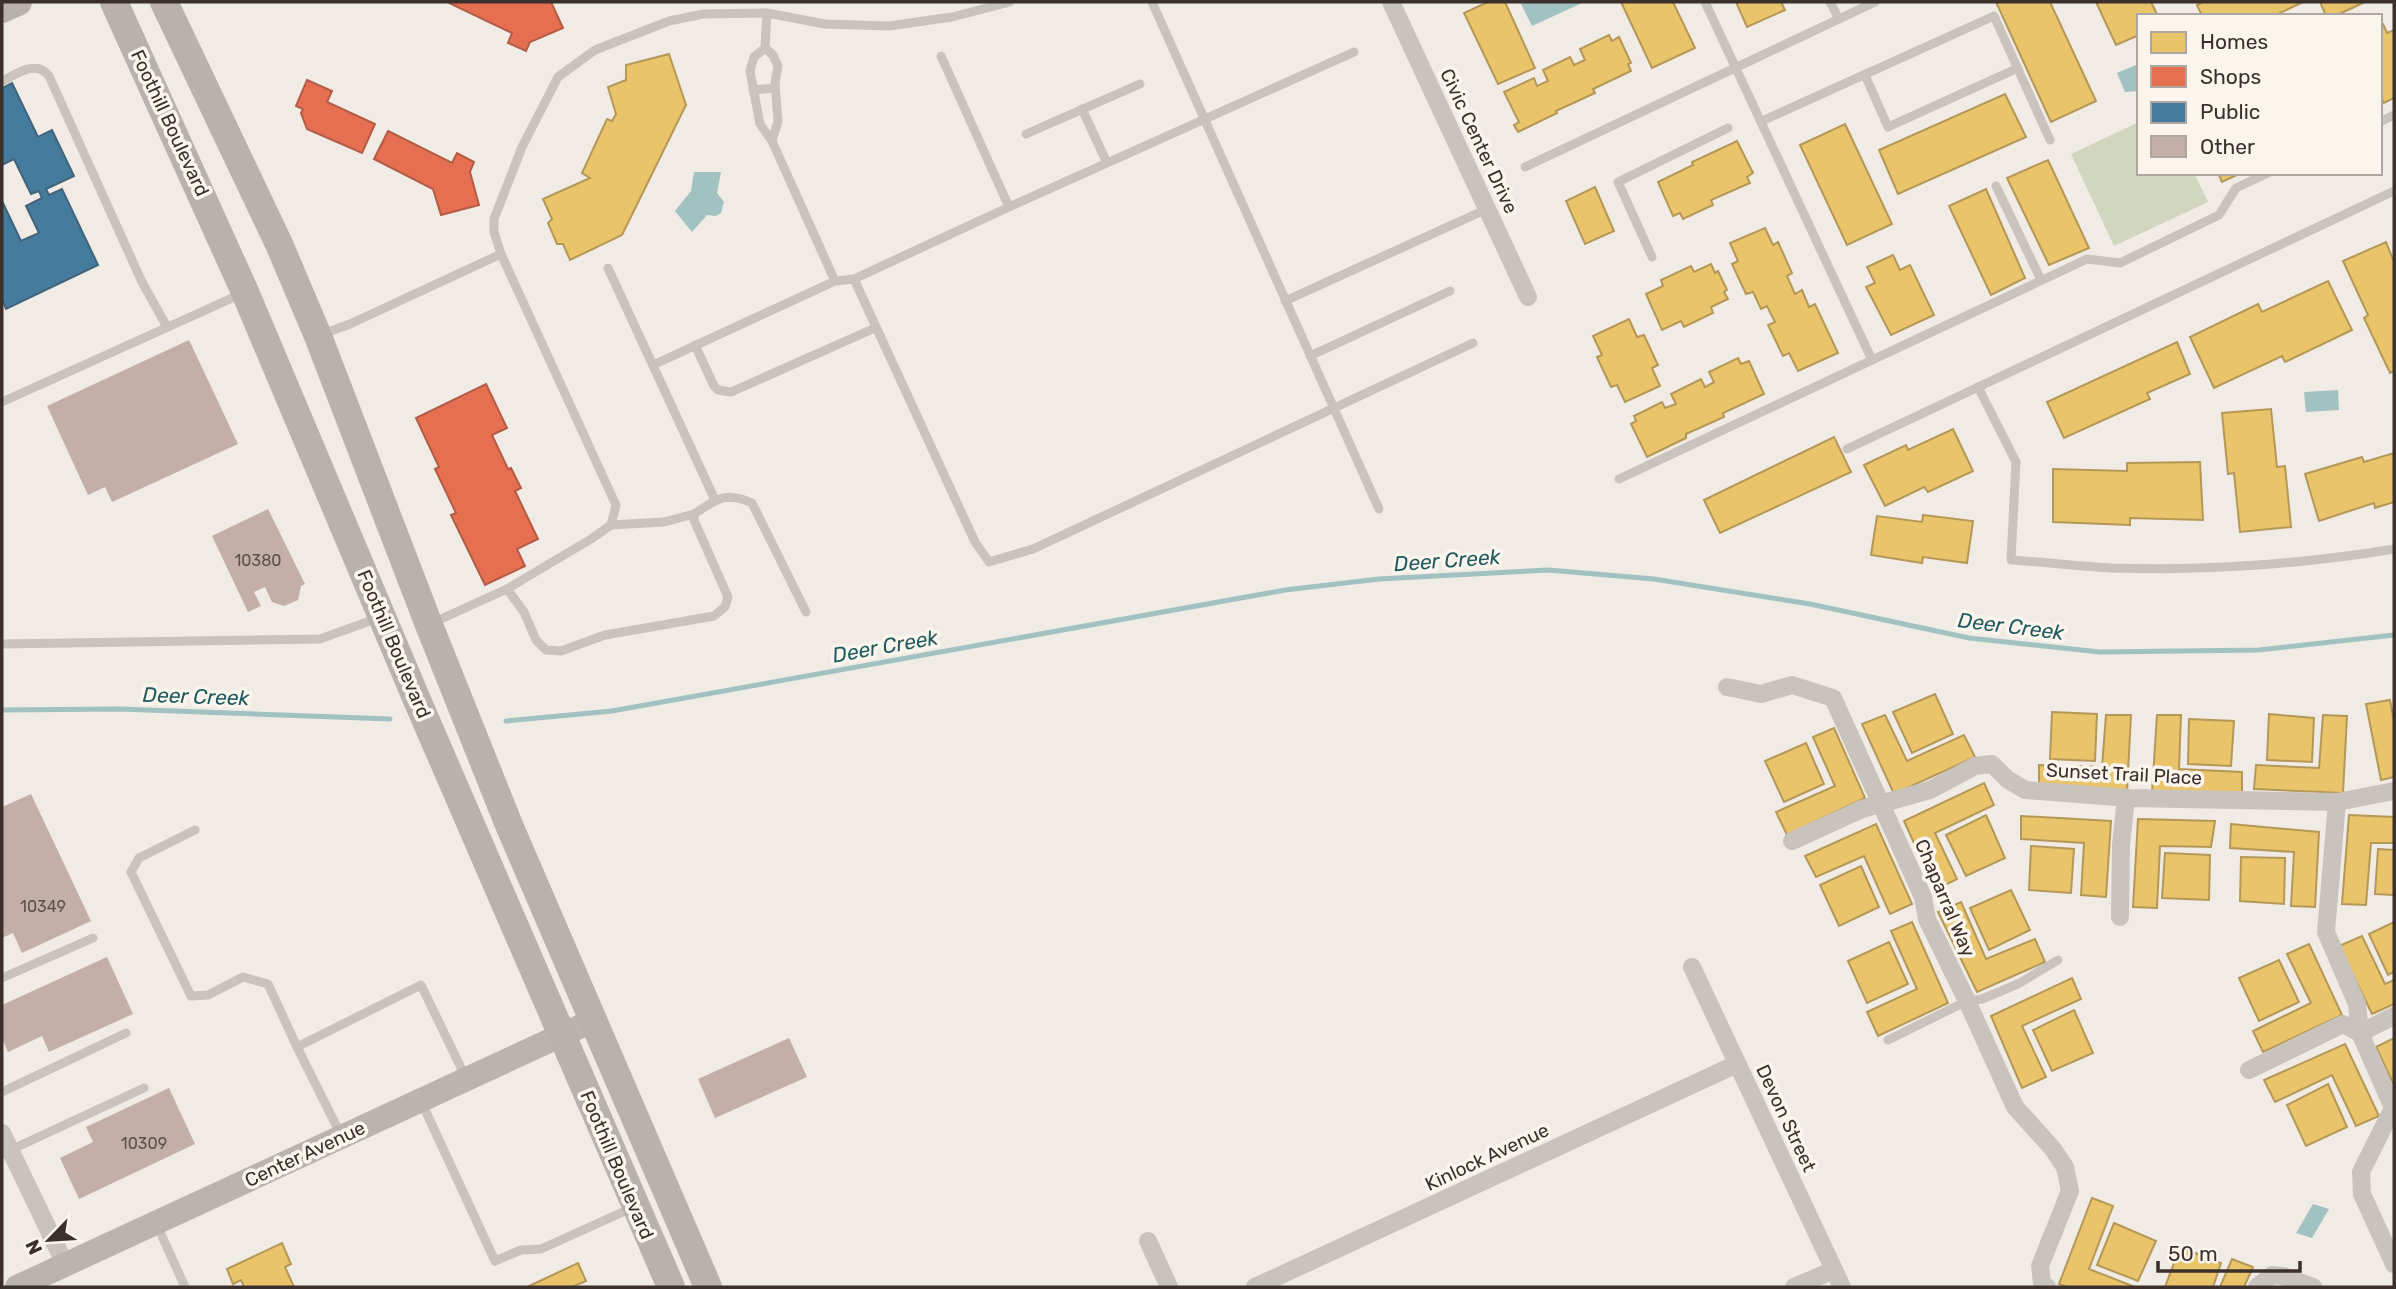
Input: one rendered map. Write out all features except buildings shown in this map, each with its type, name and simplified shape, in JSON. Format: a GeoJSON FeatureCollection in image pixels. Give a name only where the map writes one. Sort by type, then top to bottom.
{"type":"FeatureCollection","features":[{"type":"Feature","properties":{"kind":"main road"},"geometry":{"type":"LineString","coordinates":[[2,9],[18,2]]}},
{"type":"Feature","properties":{"kind":"main road","name":"Foothill Boulevard"},"geometry":{"type":"LineString","coordinates":[[114,2],[245,292],[561,1036],[671,1287]]}},
{"type":"Feature","properties":{"kind":"main road","name":"Foothill Boulevard"},"geometry":{"type":"LineString","coordinates":[[164,2],[279,244],[318,336],[509,825],[708,1287]]}},
{"type":"Feature","properties":{"kind":"street","name":"Civic Center Drive"},"geometry":{"type":"LineString","coordinates":[[1391,2],[1528,297]]}},
{"type":"Feature","properties":{"kind":"street","name":"Chaparral Way"},"geometry":{"type":"LineString","coordinates":[[1727,687],[1761,694],[1792,685],[1833,698],[1923,897],[1927,919],[2015,1107],[2053,1149],[2065,1167],[2070,1191],[2040,1266],[2045,1285]]}},
{"type":"Feature","properties":{"kind":"street","name":"Sunset Trail Place"},"geometry":{"type":"LineString","coordinates":[[1792,841],[1862,809],[1930,790],[1975,766],[1992,764],[2007,779],[2025,790],[2126,798],[2337,802],[2394,791]]}},
{"type":"Feature","properties":{"kind":"street"},"geometry":{"type":"LineString","coordinates":[[2120,917],[2121,845],[2126,798]]}},
{"type":"Feature","properties":{"kind":"street"},"geometry":{"type":"LineString","coordinates":[[2337,802],[2326,932],[2357,1004],[2360,1032],[2393,1108],[2361,1172],[2362,1194],[2394,1264]]}},
{"type":"Feature","properties":{"kind":"street","name":"Devon Street"},"geometry":{"type":"LineString","coordinates":[[1692,967],[1842,1287]]}},
{"type":"Feature","properties":{"kind":"street"},"geometry":{"type":"LineString","coordinates":[[2360,1032],[2394,1016]]}},
{"type":"Feature","properties":{"kind":"street","name":"Center Avenue"},"geometry":{"type":"LineString","coordinates":[[17,1287],[592,1021]]}},
{"type":"Feature","properties":{"kind":"street"},"geometry":{"type":"LineString","coordinates":[[2249,1070],[2343,1024],[2360,1032]]}},
{"type":"Feature","properties":{"kind":"street","name":"Kinlock Avenue"},"geometry":{"type":"LineString","coordinates":[[1255,1287],[1737,1064]]}},
{"type":"Feature","properties":{"kind":"street"},"geometry":{"type":"LineString","coordinates":[[2,1133],[6,1152],[65,1264]]}},
{"type":"Feature","properties":{"kind":"street"},"geometry":{"type":"LineString","coordinates":[[1148,1241],[1169,1287]]}},
{"type":"Feature","properties":{"kind":"street"},"geometry":{"type":"LineString","coordinates":[[1794,1287],[1834,1270]]}},
{"type":"Feature","properties":{"kind":"street"},"geometry":{"type":"LineString","coordinates":[[2257,1287],[2272,1275],[2283,1276],[2313,1287]]}},
{"type":"Feature","properties":{"kind":"lane"},"geometry":{"type":"LineString","coordinates":[[611,525],[616,505],[501,254],[494,232],[498,206],[522,147],[558,77],[595,50],[669,21],[703,14],[767,13],[825,24],[889,26],[952,17],[1010,2]]}},
{"type":"Feature","properties":{"kind":"lane"},"geometry":{"type":"LineString","coordinates":[[1152,2],[1379,509]]}},
{"type":"Feature","properties":{"kind":"lane"},"geometry":{"type":"LineString","coordinates":[[1705,2],[1872,360]]}},
{"type":"Feature","properties":{"kind":"lane"},"geometry":{"type":"LineString","coordinates":[[1830,2],[1839,19]]}},
{"type":"Feature","properties":{"kind":"lane"},"geometry":{"type":"LineString","coordinates":[[1525,167],[1875,2]]}},
{"type":"Feature","properties":{"kind":"lane"},"geometry":{"type":"LineString","coordinates":[[767,13],[765,48],[754,57],[750,71],[760,124],[772,141],[835,281]]}},
{"type":"Feature","properties":{"kind":"lane"},"geometry":{"type":"LineString","coordinates":[[1762,121],[1994,16],[2050,140]]}},
{"type":"Feature","properties":{"kind":"lane"},"geometry":{"type":"LineString","coordinates":[[765,48],[773,55],[778,66],[775,88],[778,121],[772,141]]}},
{"type":"Feature","properties":{"kind":"lane"},"geometry":{"type":"LineString","coordinates":[[653,365],[835,281],[854,279],[1354,52]]}},
{"type":"Feature","properties":{"kind":"lane"},"geometry":{"type":"LineString","coordinates":[[941,56],[1009,207]]}},
{"type":"Feature","properties":{"kind":"lane"},"geometry":{"type":"LineString","coordinates":[[2,81],[33,67],[40,68],[49,76],[142,282],[167,327]]}},
{"type":"Feature","properties":{"kind":"lane"},"geometry":{"type":"LineString","coordinates":[[1865,75],[1888,127],[2018,68]]}},
{"type":"Feature","properties":{"kind":"lane"},"geometry":{"type":"LineString","coordinates":[[1026,134],[1140,84]]}},
{"type":"Feature","properties":{"kind":"lane"},"geometry":{"type":"LineString","coordinates":[[753,90],[775,88]]}},
{"type":"Feature","properties":{"kind":"lane"},"geometry":{"type":"LineString","coordinates":[[1082,109],[1107,163]]}},
{"type":"Feature","properties":{"kind":"lane"},"geometry":{"type":"LineString","coordinates":[[1652,257],[1618,182],[1728,128]]}},
{"type":"Feature","properties":{"kind":"lane"},"geometry":{"type":"LineString","coordinates":[[1619,479],[2087,259],[2120,263],[2219,215],[2236,188],[2264,175]]}},
{"type":"Feature","properties":{"kind":"lane"},"geometry":{"type":"LineString","coordinates":[[1996,186],[2041,281]]}},
{"type":"Feature","properties":{"kind":"lane"},"geometry":{"type":"LineString","coordinates":[[1847,449],[2394,191]]}},
{"type":"Feature","properties":{"kind":"lane"},"geometry":{"type":"LineString","coordinates":[[1285,301],[1487,209]]}},
{"type":"Feature","properties":{"kind":"lane"},"geometry":{"type":"LineString","coordinates":[[318,336],[501,254]]}},
{"type":"Feature","properties":{"kind":"lane"},"geometry":{"type":"LineString","coordinates":[[608,268],[715,500]]}},
{"type":"Feature","properties":{"kind":"lane"},"geometry":{"type":"LineString","coordinates":[[854,279],[975,542],[989,562],[1033,550],[1473,342]]}},
{"type":"Feature","properties":{"kind":"lane"},"geometry":{"type":"LineString","coordinates":[[1310,356],[1450,291]]}},
{"type":"Feature","properties":{"kind":"lane"},"geometry":{"type":"LineString","coordinates":[[3,399],[245,292]]}},
{"type":"Feature","properties":{"kind":"lane"},"geometry":{"type":"LineString","coordinates":[[695,345],[714,386],[718,390],[732,392],[875,328]]}},
{"type":"Feature","properties":{"kind":"lane"},"geometry":{"type":"LineString","coordinates":[[1978,387],[2016,462],[2011,560],[2113,568],[2207,566],[2353,556],[2394,549]]}},
{"type":"Feature","properties":{"kind":"lane"},"geometry":{"type":"LineString","coordinates":[[429,625],[507,589],[611,525],[664,522],[694,514],[715,500],[736,496],[752,503],[806,612]]}},
{"type":"Feature","properties":{"kind":"lane"},"geometry":{"type":"LineString","coordinates":[[507,589],[524,612],[536,640],[546,650],[561,651],[605,635],[715,615],[724,607],[728,597],[694,520],[694,514]]}},
{"type":"Feature","properties":{"kind":"lane"},"geometry":{"type":"LineString","coordinates":[[2,644],[320,639],[382,617]]}},
{"type":"Feature","properties":{"kind":"lane"},"geometry":{"type":"LineString","coordinates":[[195,830],[139,858],[131,872],[191,996],[208,995],[243,977],[268,984],[342,1137]]}},
{"type":"Feature","properties":{"kind":"lane"},"geometry":{"type":"LineString","coordinates":[[2,978],[93,938]]}},
{"type":"Feature","properties":{"kind":"lane"},"geometry":{"type":"LineString","coordinates":[[1888,1040],[1967,1001],[1982,999],[2018,984],[2058,960]]}},
{"type":"Feature","properties":{"kind":"lane"},"geometry":{"type":"LineString","coordinates":[[297,1047],[421,985],[467,1079]]}},
{"type":"Feature","properties":{"kind":"lane"},"geometry":{"type":"LineString","coordinates":[[2,1092],[127,1033]]}},
{"type":"Feature","properties":{"kind":"lane"},"geometry":{"type":"LineString","coordinates":[[6,1152],[144,1088]]}},
{"type":"Feature","properties":{"kind":"lane"},"geometry":{"type":"LineString","coordinates":[[421,1100],[495,1261],[521,1250],[541,1249],[635,1207]]}},
{"type":"Feature","properties":{"kind":"lane"},"geometry":{"type":"LineString","coordinates":[[156,1223],[186,1287]]}},
{"type":"Feature","properties":{"kind":"green space"},"geometry":{"type":"Polygon","coordinates":[[[2137,123],[2137,175],[2195,175],[2208,202],[2114,246],[2071,154],[2137,123]]]}},
{"type":"Feature","properties":{"kind":"water"},"geometry":{"type":"Polygon","coordinates":[[[1520,2],[1582,2],[1582,3],[1532,26],[1520,2]]]}},
{"type":"Feature","properties":{"kind":"water"},"geometry":{"type":"Polygon","coordinates":[[[2137,65],[2137,91],[2125,92],[2117,73],[2137,65]]]}},
{"type":"Feature","properties":{"kind":"water"},"geometry":{"type":"Polygon","coordinates":[[[694,172],[721,172],[717,193],[724,202],[721,213],[716,216],[707,215],[692,232],[675,211],[691,191],[694,172]]]}},
{"type":"Feature","properties":{"kind":"water"},"geometry":{"type":"Polygon","coordinates":[[[2338,390],[2339,410],[2306,412],[2304,392],[2338,390]]]}},
{"type":"Feature","properties":{"kind":"water"},"geometry":{"type":"Polygon","coordinates":[[[2313,1204],[2329,1209],[2312,1238],[2296,1233],[2313,1204]]]}},
{"type":"Feature","properties":{"kind":"waterway","name":"Deer Creek"},"geometry":{"type":"LineString","coordinates":[[506,721],[612,711],[1285,590],[1379,579],[1548,570],[1654,579],[1810,604],[1969,638],[2100,652],[2259,650],[2394,635]]}},
{"type":"Feature","properties":{"kind":"waterway","name":"Deer Creek"},"geometry":{"type":"LineString","coordinates":[[2,710],[119,709],[390,719]]}}]}
